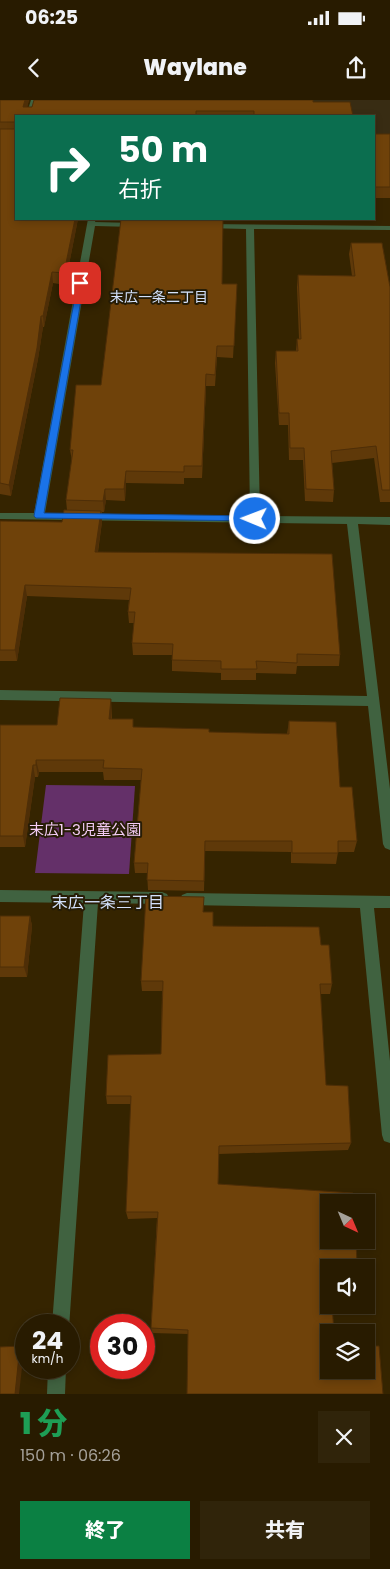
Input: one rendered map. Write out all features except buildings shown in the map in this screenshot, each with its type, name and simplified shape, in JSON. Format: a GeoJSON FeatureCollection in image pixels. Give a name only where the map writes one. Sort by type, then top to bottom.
{"type":"FeatureCollection","features":[{"type":"Feature","properties":{"kind":"street"},"geometry":{"type":"LineString","coordinates":[[29,115],[34,100]]}},
{"type":"Feature","properties":{"kind":"street"},"geometry":{"type":"LineString","coordinates":[[39,516],[91,222],[141,225]]}},
{"type":"Feature","properties":{"kind":"street"},"geometry":{"type":"LineString","coordinates":[[200,226],[390,228]]}},
{"type":"Feature","properties":{"kind":"street"},"geometry":{"type":"LineString","coordinates":[[250,227],[255,519]]}},
{"type":"Feature","properties":{"kind":"street"},"geometry":{"type":"LineString","coordinates":[[0,516],[390,521]]}},
{"type":"Feature","properties":{"kind":"street"},"geometry":{"type":"LineString","coordinates":[[352,520],[390,844]]}},
{"type":"Feature","properties":{"kind":"street"},"geometry":{"type":"LineString","coordinates":[[0,695],[372,701]]}},
{"type":"Feature","properties":{"kind":"street"},"geometry":{"type":"LineString","coordinates":[[0,896],[390,902]]}},
{"type":"Feature","properties":{"kind":"street"},"geometry":{"type":"LineString","coordinates":[[61,1314],[92,897]]}},
{"type":"Feature","properties":{"kind":"street"},"geometry":{"type":"LineString","coordinates":[[366,902],[390,1135]]}},
{"type":"Feature","properties":{"kind":"street"},"geometry":{"type":"LineString","coordinates":[[56,1394],[57,1379]]}},
{"type":"Feature","properties":{"kind":"shaded area"},"geometry":{"type":"Polygon","coordinates":[[[156,100],[390,100],[390,134],[375,134],[375,115],[155,115],[156,100]]]}},
{"type":"Feature","properties":{"kind":"green space","name":"末広1-3児童公園"},"geometry":{"type":"Polygon","coordinates":[[[46,785],[135,786],[129,874],[35,873],[46,785]]]}},
{"type":"Feature","properties":{"kind":"district","name":"末広一条二丁目"},"geometry":{"type":"Point","coordinates":[159,297]}},
{"type":"Feature","properties":{"kind":"district","name":"末広一条三丁目"},"geometry":{"type":"Point","coordinates":[108,902]}},
{"type":"Feature","properties":{"kind":"route"},"geometry":{"type":"LineString","coordinates":[[80,283],[39,516],[255,519]]}}]}
